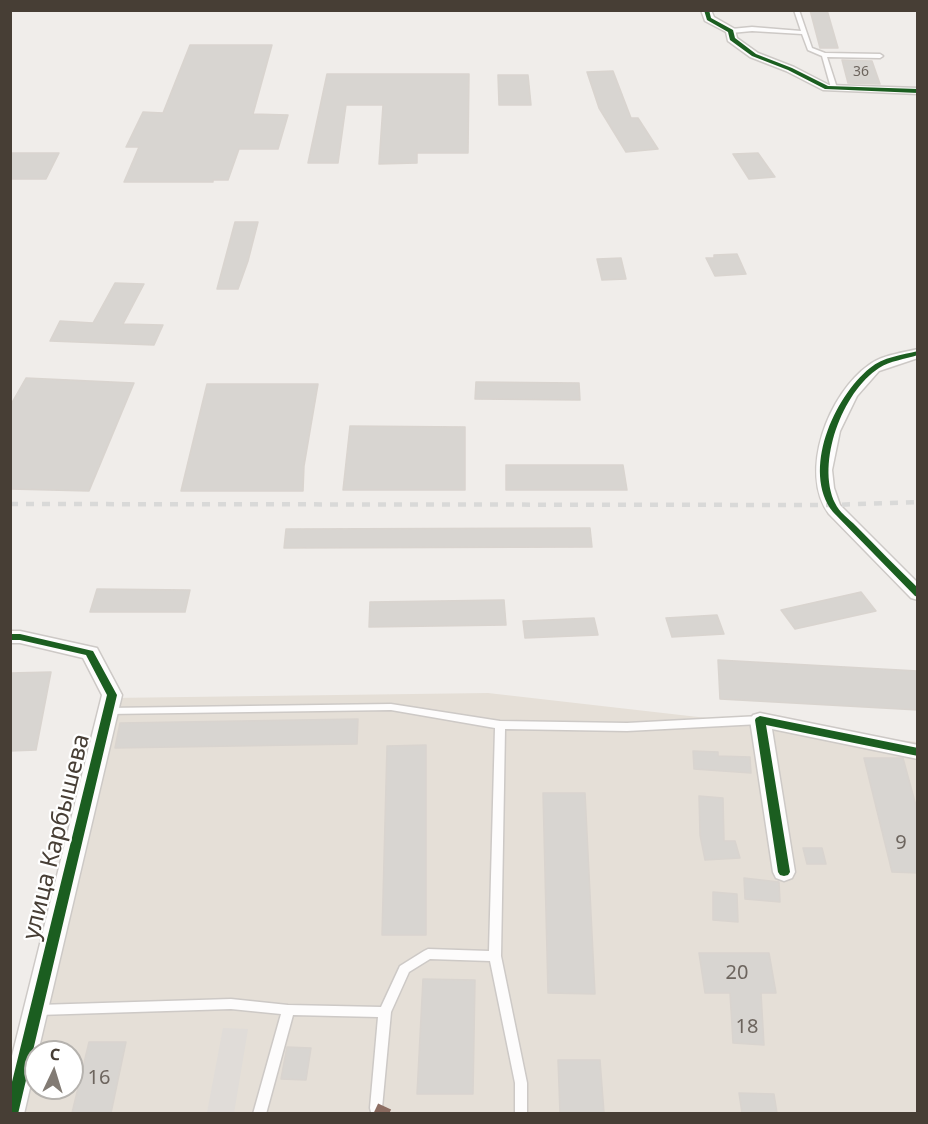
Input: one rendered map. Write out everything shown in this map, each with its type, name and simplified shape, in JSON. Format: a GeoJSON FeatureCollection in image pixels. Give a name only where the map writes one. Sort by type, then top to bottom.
{"type":"FeatureCollection","features":[{"type":"Feature","properties":{"kind":"street"},"geometry":{"type":"LineString","coordinates":[[706,10],[709,19],[730,31],[732,39],[754,55],[790,69],[815,83],[834,88],[918,91]]}},
{"type":"Feature","properties":{"kind":"street"},"geometry":{"type":"LineString","coordinates":[[918,354],[896,359],[875,368],[858,385],[834,425],[824,463],[824,482],[832,505],[918,594]]}},
{"type":"Feature","properties":{"kind":"street"},"geometry":{"type":"LineString","coordinates":[[895,572],[918,569]]}},
{"type":"Feature","properties":{"kind":"street","name":"улица Карбышева"},"geometry":{"type":"LineString","coordinates":[[10,637],[20,637],[90,653],[112,695],[11,1113]]}},
{"type":"Feature","properties":{"kind":"street"},"geometry":{"type":"LineString","coordinates":[[784,872],[760,720],[918,752]]}},
{"type":"Feature","properties":{"kind":"lane"},"geometry":{"type":"LineString","coordinates":[[796,10],[810,49],[824,55],[880,56]]}},
{"type":"Feature","properties":{"kind":"lane"},"geometry":{"type":"LineString","coordinates":[[730,31],[752,29],[804,33]]}},
{"type":"Feature","properties":{"kind":"lane"},"geometry":{"type":"LineString","coordinates":[[824,55],[834,88]]}},
{"type":"Feature","properties":{"kind":"lane"},"geometry":{"type":"LineString","coordinates":[[108,711],[391,707],[500,725],[627,727],[760,720]]}},
{"type":"Feature","properties":{"kind":"lane"},"geometry":{"type":"LineString","coordinates":[[500,725],[495,956],[520,1083],[521,1113]]}},
{"type":"Feature","properties":{"kind":"lane"},"geometry":{"type":"LineString","coordinates":[[376,1108],[385,1012],[404,969],[428,954],[495,956]]}},
{"type":"Feature","properties":{"kind":"lane"},"geometry":{"type":"LineString","coordinates":[[35,1010],[231,1005],[288,1010],[385,1012]]}},
{"type":"Feature","properties":{"kind":"lane"},"geometry":{"type":"LineString","coordinates":[[259,1113],[288,1010]]}},
{"type":"Feature","properties":{"kind":"shaded area"},"geometry":{"type":"Polygon","coordinates":[[[488,693],[917,742],[917,1113],[12,1114],[24,1064],[24,1100],[84,1100],[84,1040],[30,1040],[111,698],[488,693]]]}},
{"type":"Feature","properties":{"kind":"shaded area"},"geometry":{"type":"Polygon","coordinates":[[[223,1028],[248,1029],[234,1113],[207,1113],[223,1028]]]}},
{"type":"Feature","properties":{"kind":"building"},"geometry":{"type":"Polygon","coordinates":[[[810,10],[827,10],[838,48],[820,48],[810,10]]]}},
{"type":"Feature","properties":{"kind":"building"},"geometry":{"type":"Polygon","coordinates":[[[190,45],[272,45],[253,114],[288,115],[278,149],[239,149],[228,180],[124,182],[139,147],[126,147],[143,112],[163,113],[190,45]]]}},
{"type":"Feature","properties":{"kind":"building"},"geometry":{"type":"Polygon","coordinates":[[[842,60],[872,61],[880,84],[848,83],[842,60]]]}},
{"type":"Feature","properties":{"kind":"building"},"geometry":{"type":"Polygon","coordinates":[[[613,71],[631,118],[638,118],[658,149],[626,152],[599,108],[587,72],[613,71]]]}},
{"type":"Feature","properties":{"kind":"building"},"geometry":{"type":"Polygon","coordinates":[[[327,74],[469,74],[468,153],[417,153],[417,163],[379,164],[383,105],[346,105],[338,163],[308,163],[327,74]]]}},
{"type":"Feature","properties":{"kind":"building"},"geometry":{"type":"Polygon","coordinates":[[[498,75],[528,75],[531,105],[499,105],[498,75]]]}},
{"type":"Feature","properties":{"kind":"building"},"geometry":{"type":"Polygon","coordinates":[[[10,153],[59,153],[46,179],[10,179],[10,153]]]}},
{"type":"Feature","properties":{"kind":"building"},"geometry":{"type":"Polygon","coordinates":[[[758,153],[775,177],[749,179],[733,154],[758,153]]]}},
{"type":"Feature","properties":{"kind":"building"},"geometry":{"type":"Polygon","coordinates":[[[235,222],[258,222],[238,289],[217,289],[235,222]]]}},
{"type":"Feature","properties":{"kind":"building"},"geometry":{"type":"Polygon","coordinates":[[[737,254],[746,274],[715,276],[706,258],[714,258],[714,255],[737,254]]]}},
{"type":"Feature","properties":{"kind":"building"},"geometry":{"type":"Polygon","coordinates":[[[621,258],[626,279],[602,280],[597,259],[621,258]]]}},
{"type":"Feature","properties":{"kind":"building"},"geometry":{"type":"Polygon","coordinates":[[[115,283],[144,284],[123,324],[163,325],[154,345],[50,341],[60,321],[93,323],[115,283]]]}},
{"type":"Feature","properties":{"kind":"building"},"geometry":{"type":"Polygon","coordinates":[[[26,378],[134,383],[89,491],[10,489],[10,406],[26,378]]]}},
{"type":"Feature","properties":{"kind":"building"},"geometry":{"type":"Polygon","coordinates":[[[476,382],[579,383],[580,400],[475,399],[476,382]]]}},
{"type":"Feature","properties":{"kind":"building"},"geometry":{"type":"Polygon","coordinates":[[[207,384],[318,384],[304,466],[303,491],[181,491],[207,384]]]}},
{"type":"Feature","properties":{"kind":"building"},"geometry":{"type":"Polygon","coordinates":[[[350,426],[465,427],[465,490],[343,490],[350,426]]]}},
{"type":"Feature","properties":{"kind":"building"},"geometry":{"type":"Polygon","coordinates":[[[506,465],[623,465],[627,490],[506,490],[506,465]]]}},
{"type":"Feature","properties":{"kind":"building"},"geometry":{"type":"Polygon","coordinates":[[[590,528],[592,547],[284,548],[286,529],[590,528]]]}},
{"type":"Feature","properties":{"kind":"building"},"geometry":{"type":"Polygon","coordinates":[[[97,589],[190,590],[185,612],[90,612],[97,589]]]}},
{"type":"Feature","properties":{"kind":"building"},"geometry":{"type":"Polygon","coordinates":[[[861,592],[876,611],[795,629],[781,610],[861,592]]]}},
{"type":"Feature","properties":{"kind":"building"},"geometry":{"type":"Polygon","coordinates":[[[504,600],[506,625],[369,627],[370,602],[504,600]]]}},
{"type":"Feature","properties":{"kind":"building"},"geometry":{"type":"Polygon","coordinates":[[[717,615],[724,634],[672,637],[666,618],[717,615]]]}},
{"type":"Feature","properties":{"kind":"building"},"geometry":{"type":"Polygon","coordinates":[[[594,618],[598,635],[525,638],[523,621],[594,618]]]}},
{"type":"Feature","properties":{"kind":"building"},"geometry":{"type":"Polygon","coordinates":[[[718,660],[918,671],[918,710],[720,699],[718,660]]]}},
{"type":"Feature","properties":{"kind":"building"},"geometry":{"type":"Polygon","coordinates":[[[51,672],[36,750],[10,751],[10,673],[51,672]]]}},
{"type":"Feature","properties":{"kind":"building"},"geometry":{"type":"Polygon","coordinates":[[[358,719],[357,744],[115,748],[120,723],[358,719]]]}},
{"type":"Feature","properties":{"kind":"building"},"geometry":{"type":"Polygon","coordinates":[[[426,745],[426,935],[382,935],[387,746],[426,745]]]}},
{"type":"Feature","properties":{"kind":"building"},"geometry":{"type":"Polygon","coordinates":[[[693,751],[718,752],[718,756],[750,757],[751,773],[694,769],[693,751]]]}},
{"type":"Feature","properties":{"kind":"building"},"geometry":{"type":"Polygon","coordinates":[[[864,758],[903,758],[918,813],[918,873],[892,872],[864,758]]]}},
{"type":"Feature","properties":{"kind":"building"},"geometry":{"type":"Polygon","coordinates":[[[543,793],[585,793],[595,994],[548,993],[543,793]]]}},
{"type":"Feature","properties":{"kind":"building"},"geometry":{"type":"Polygon","coordinates":[[[699,796],[723,798],[724,841],[735,841],[740,858],[705,860],[700,835],[699,796]]]}},
{"type":"Feature","properties":{"kind":"building"},"geometry":{"type":"Polygon","coordinates":[[[803,848],[822,848],[826,864],[807,864],[803,848]]]}},
{"type":"Feature","properties":{"kind":"building"},"geometry":{"type":"Polygon","coordinates":[[[744,878],[779,882],[780,902],[745,899],[744,878]]]}},
{"type":"Feature","properties":{"kind":"building"},"geometry":{"type":"Polygon","coordinates":[[[713,892],[737,894],[738,922],[713,920],[713,892]]]}},
{"type":"Feature","properties":{"kind":"building"},"geometry":{"type":"Polygon","coordinates":[[[699,953],[769,953],[776,993],[761,993],[764,1045],[733,1043],[730,993],[705,993],[699,953]]]}},
{"type":"Feature","properties":{"kind":"building"},"geometry":{"type":"Polygon","coordinates":[[[423,979],[475,980],[473,1094],[417,1094],[423,979]]]}},
{"type":"Feature","properties":{"kind":"building"},"geometry":{"type":"Polygon","coordinates":[[[89,1042],[126,1042],[111,1113],[72,1113],[75,1100],[84,1100],[84,1063],[89,1042]]]}},
{"type":"Feature","properties":{"kind":"building"},"geometry":{"type":"Polygon","coordinates":[[[287,1047],[311,1048],[306,1080],[281,1079],[287,1047]]]}},
{"type":"Feature","properties":{"kind":"building"},"geometry":{"type":"Polygon","coordinates":[[[558,1060],[600,1060],[604,1113],[560,1113],[558,1060]]]}},
{"type":"Feature","properties":{"kind":"building"},"geometry":{"type":"Polygon","coordinates":[[[739,1093],[774,1094],[777,1113],[742,1113],[739,1093]]]}},
{"type":"Feature","properties":{"kind":"railway"},"geometry":{"type":"LineString","coordinates":[[10,504],[832,505],[918,502]]}},
{"type":"Feature","properties":{"kind":"marked path"},"geometry":{"type":"LineString","coordinates":[[376,1108],[389,1114]]}},
{"type":"Feature","properties":{"kind":"cycle path"},"geometry":{"type":"LineString","coordinates":[[706,10],[709,19],[731,31],[732,39],[754,55],[790,69],[827,88],[918,91]]}},
{"type":"Feature","properties":{"kind":"cycle path"},"geometry":{"type":"LineString","coordinates":[[918,353],[879,365],[862,379],[850,394],[832,431],[826,450],[824,470],[825,488],[833,507],[918,594]]}},
{"type":"Feature","properties":{"kind":"cycle path"},"geometry":{"type":"LineString","coordinates":[[10,637],[20,637],[90,653],[112,695],[11,1114]]}},
{"type":"Feature","properties":{"kind":"cycle path"},"geometry":{"type":"LineString","coordinates":[[784,872],[760,720],[918,752]]}}]}
